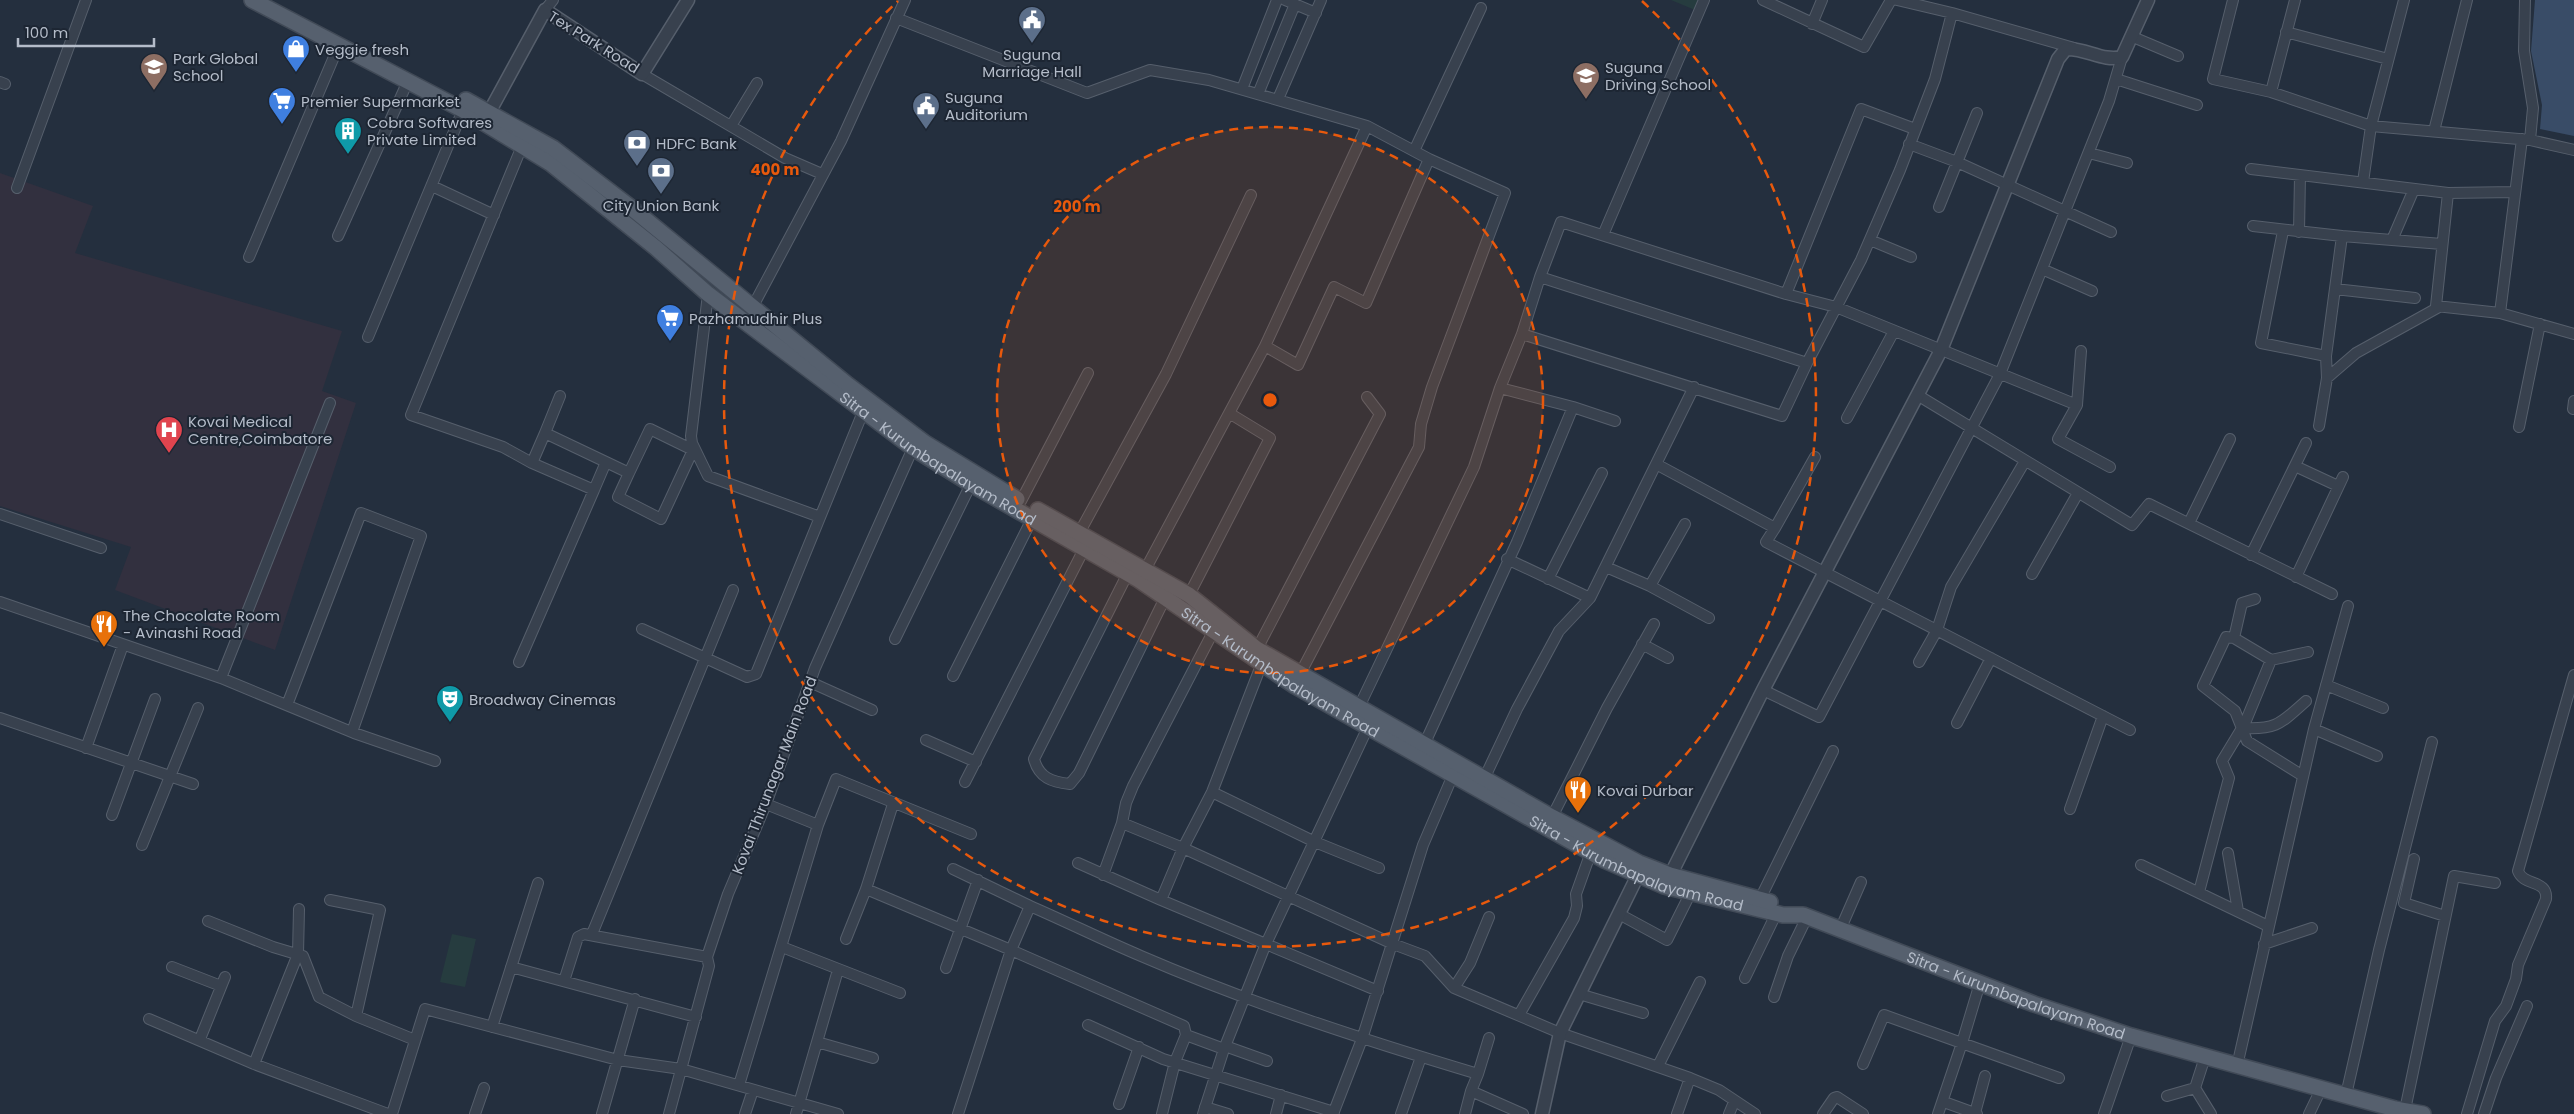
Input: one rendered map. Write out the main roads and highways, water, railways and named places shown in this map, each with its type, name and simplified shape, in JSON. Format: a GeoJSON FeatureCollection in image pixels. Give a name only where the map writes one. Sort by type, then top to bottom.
{"type":"FeatureCollection","features":[{"type":"Feature","properties":{"kind":"main road","name":"Sitra - Kurumbapalayam Road"},"geometry":{"type":"LineString","coordinates":[[252,0],[464,110],[486,117]]}},
{"type":"Feature","properties":{"kind":"main road","name":"Sitra - Kurumbapalayam Road"},"geometry":{"type":"LineString","coordinates":[[274,0],[486,117],[522,146],[550,163],[656,248],[708,294],[863,412],[914,448],[1032,519],[1080,541],[1214,630],[1260,656],[1295,686],[1590,852],[1638,876],[1667,880],[1690,892],[1776,914],[1805,916],[1980,983],[2132,1036],[2237,1066],[2423,1114]]}},
{"type":"Feature","properties":{"kind":"main road"},"geometry":{"type":"LineString","coordinates":[[486,117],[553,148],[634,210],[848,385],[925,443],[1021,501],[1080,541],[1144,570],[1189,596],[1260,656],[1300,674],[1667,880],[1787,906],[1805,916]]}},
{"type":"Feature","properties":{"kind":"water"},"geometry":{"type":"Polygon","coordinates":[[[2535,0],[2574,0],[2574,136],[2540,129],[2542,105],[2531,51],[2535,0]]]}},
{"type":"Feature","properties":{"kind":"place","name":"Suguna Marriage Hall"},"geometry":{"type":"Point","coordinates":[1032,44]}},
{"type":"Feature","properties":{"kind":"place","name":"Veggie fresh"},"geometry":{"type":"Point","coordinates":[296,73]}},
{"type":"Feature","properties":{"kind":"place","name":"Park Global School"},"geometry":{"type":"Point","coordinates":[154,91]}},
{"type":"Feature","properties":{"kind":"place","name":"Suguna Driving School"},"geometry":{"type":"Point","coordinates":[1586,100]}},
{"type":"Feature","properties":{"kind":"place","name":"Premier Supermarket"},"geometry":{"type":"Point","coordinates":[282,125]}},
{"type":"Feature","properties":{"kind":"place","name":"Suguna Auditorium"},"geometry":{"type":"Point","coordinates":[926,130]}},
{"type":"Feature","properties":{"kind":"place","name":"Cobra Softwares Private Limited"},"geometry":{"type":"Point","coordinates":[348,155]}},
{"type":"Feature","properties":{"kind":"place","name":"HDFC Bank"},"geometry":{"type":"Point","coordinates":[637,167]}},
{"type":"Feature","properties":{"kind":"place","name":"City Union Bank"},"geometry":{"type":"Point","coordinates":[661,195]}},
{"type":"Feature","properties":{"kind":"place","name":"Pazhamudhir Plus"},"geometry":{"type":"Point","coordinates":[670,342]}},
{"type":"Feature","properties":{"kind":"place","name":"Kovai Medical Centre,Coimbatore"},"geometry":{"type":"Point","coordinates":[169,454]}},
{"type":"Feature","properties":{"kind":"place","name":"The Chocolate Room - Avinashi Road"},"geometry":{"type":"Point","coordinates":[104,648]}},
{"type":"Feature","properties":{"kind":"place","name":"Broadway Cinemas"},"geometry":{"type":"Point","coordinates":[450,723]}},
{"type":"Feature","properties":{"kind":"place","name":"Kovai Durbar"},"geometry":{"type":"Point","coordinates":[1578,814]}}]}
